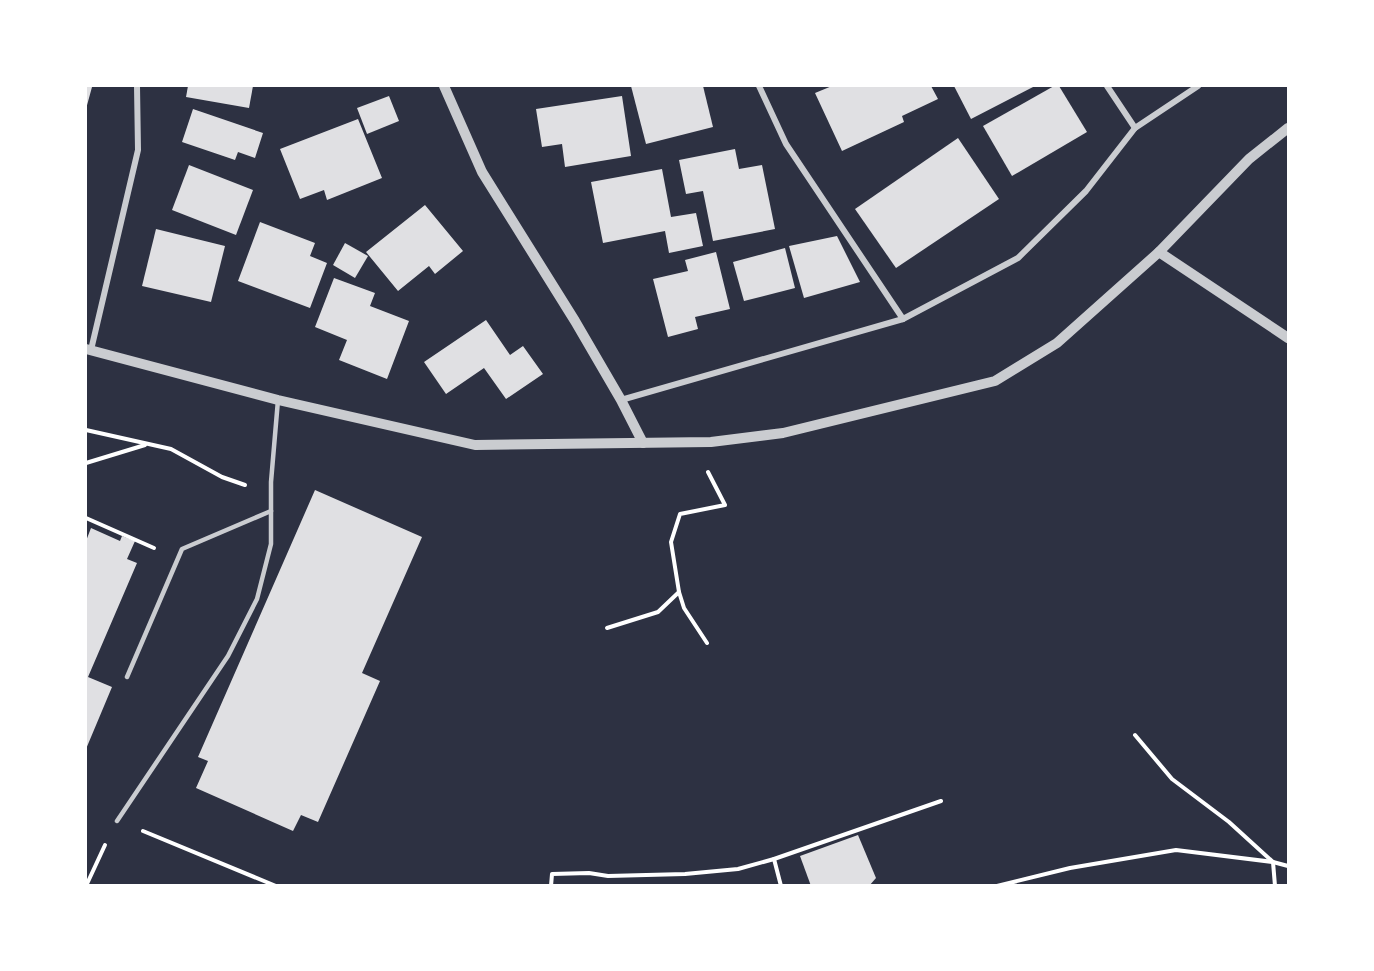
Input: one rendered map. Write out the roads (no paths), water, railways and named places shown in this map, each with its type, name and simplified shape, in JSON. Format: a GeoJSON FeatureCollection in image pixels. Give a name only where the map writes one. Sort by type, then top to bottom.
{"type":"FeatureCollection","features":[{"type":"Feature","properties":{"kind":"street"},"geometry":{"type":"LineString","coordinates":[[137,86],[138,150],[88,350],[278,400],[475,446],[693,442],[783,433],[995,381],[1057,343],[1159,252],[1249,159],[1288,128]]}},
{"type":"Feature","properties":{"kind":"street"},"geometry":{"type":"LineString","coordinates":[[444,86],[482,172],[621,400],[644,443]]}},
{"type":"Feature","properties":{"kind":"street"},"geometry":{"type":"LineString","coordinates":[[759,86],[786,144],[903,319]]}},
{"type":"Feature","properties":{"kind":"street"},"geometry":{"type":"LineString","coordinates":[[1107,86],[1135,128]]}},
{"type":"Feature","properties":{"kind":"street"},"geometry":{"type":"LineString","coordinates":[[621,400],[903,319],[1018,258],[1086,191],[1135,128],[1198,86]]}},
{"type":"Feature","properties":{"kind":"street"},"geometry":{"type":"LineString","coordinates":[[1159,252],[1288,338]]}},
{"type":"Feature","properties":{"kind":"lane"},"geometry":{"type":"LineString","coordinates":[[117,821],[228,656],[257,599],[271,544],[270,494],[278,400]]}},
{"type":"Feature","properties":{"kind":"lane"},"geometry":{"type":"LineString","coordinates":[[127,677],[182,549],[271,511]]}}]}
